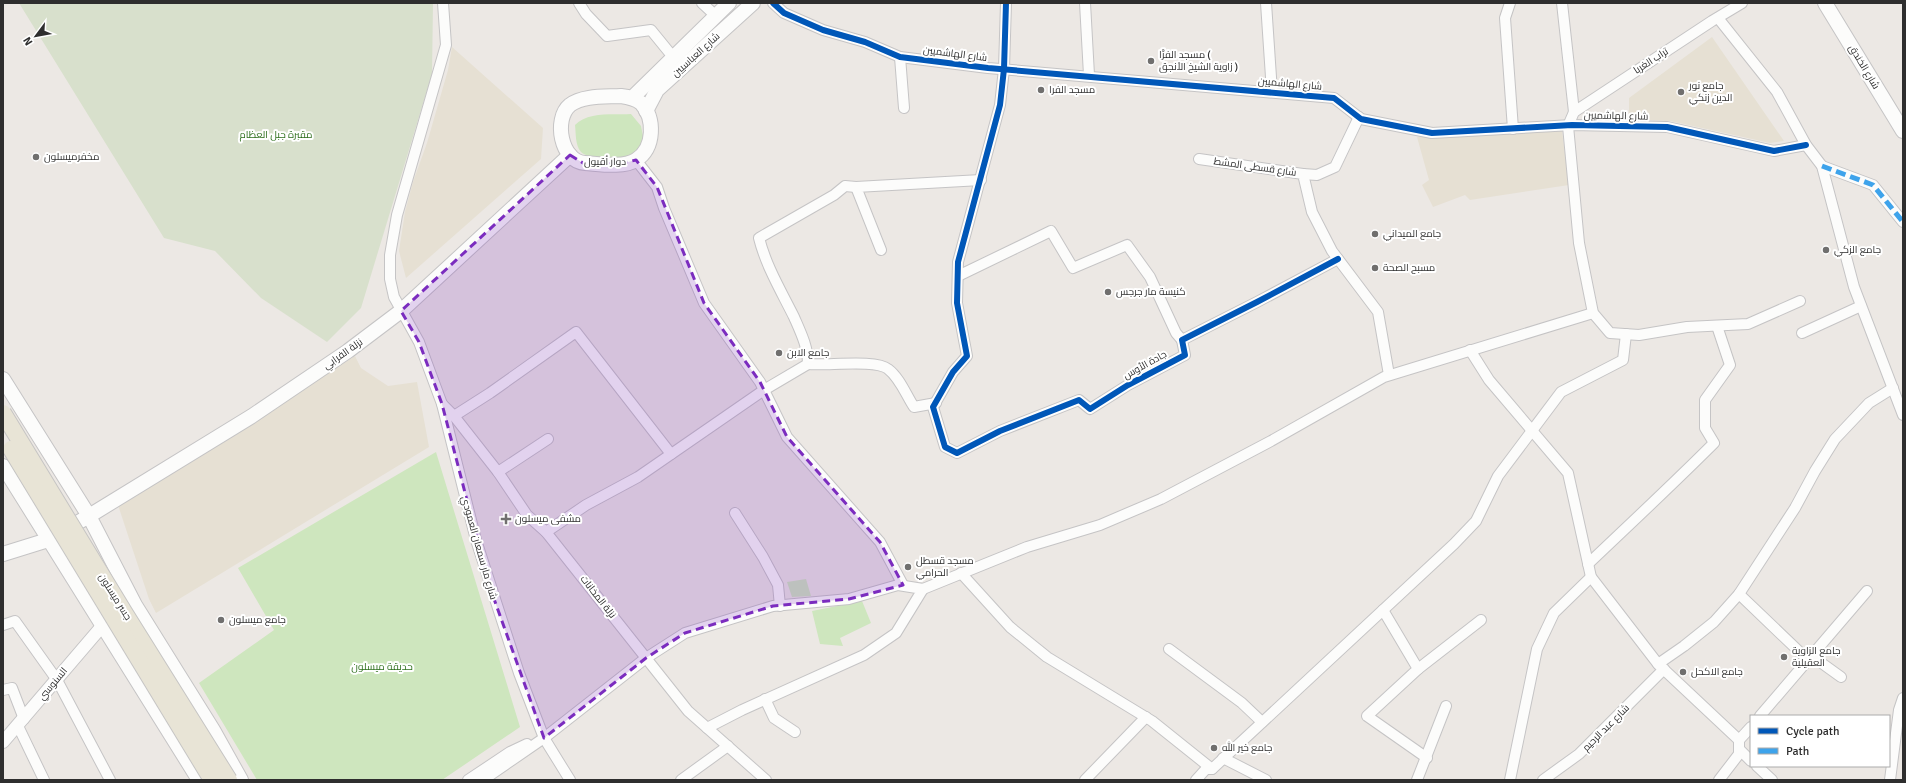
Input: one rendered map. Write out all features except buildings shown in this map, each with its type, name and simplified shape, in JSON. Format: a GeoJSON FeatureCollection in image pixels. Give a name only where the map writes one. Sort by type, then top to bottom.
{"type":"FeatureCollection","features":[{"type":"Feature","properties":{"kind":"main road","name":"شارع العباسيين"},"geometry":{"type":"LineString","coordinates":[[632,98],[729,3]]}},
{"type":"Feature","properties":{"kind":"main road","name":"شارع العباسيين"},"geometry":{"type":"LineString","coordinates":[[646,111],[657,90],[753,3]]}},
{"type":"Feature","properties":{"kind":"main road","name":"شارع الخندق"},"geometry":{"type":"LineString","coordinates":[[1825,3],[1903,131]]}},
{"type":"Feature","properties":{"kind":"main road","name":"دوار أقيول"},"geometry":{"type":"LineString","coordinates":[[632,98],[621,96],[586,99],[577,101],[570,105],[562,120],[562,136],[570,155],[583,163],[620,164],[636,160],[648,146],[651,135],[650,122],[646,111]]}},
{"type":"Feature","properties":{"kind":"main road"},"geometry":{"type":"LineString","coordinates":[[632,98],[640,103],[646,111]]}},
{"type":"Feature","properties":{"kind":"main road","name":"نزلة الفرابي"},"geometry":{"type":"LineString","coordinates":[[3,554],[48,540],[89,516],[252,416],[348,351],[401,311],[570,155]]}},
{"type":"Feature","properties":{"kind":"main road"},"geometry":{"type":"LineString","coordinates":[[3,379],[89,516],[135,605],[213,730],[241,780]]}},
{"type":"Feature","properties":{"kind":"main road","name":"جسر ميسلون"},"geometry":{"type":"LineString","coordinates":[[3,413],[229,780]]}},
{"type":"Feature","properties":{"kind":"main road","name":"جسر ميسلون"},"geometry":{"type":"LineString","coordinates":[[3,436],[212,780]]}},
{"type":"Feature","properties":{"kind":"main road"},"geometry":{"type":"LineString","coordinates":[[4,469],[199,780]]}},
{"type":"Feature","properties":{"kind":"street","name":"شارع مار سمعان العمودي"},"geometry":{"type":"LineString","coordinates":[[443,3],[446,45],[397,215],[390,255],[390,279],[394,296],[419,342],[442,404],[463,495],[489,585],[541,739],[570,780]]}},
{"type":"Feature","properties":{"kind":"street"},"geometry":{"type":"LineString","coordinates":[[579,3],[586,14],[607,36],[651,30],[673,57]]}},
{"type":"Feature","properties":{"kind":"street"},"geometry":{"type":"LineString","coordinates":[[702,3],[716,16]]}},
{"type":"Feature","properties":{"kind":"street","name":"شارع الهاشميين"},"geometry":{"type":"LineString","coordinates":[[773,3],[784,13],[823,30],[865,42],[900,57],[1004,69],[1089,75],[1334,98],[1359,117],[1432,133],[1568,126],[1667,127],[1774,151],[1806,145]]}},
{"type":"Feature","properties":{"kind":"street"},"geometry":{"type":"LineString","coordinates":[[546,532],[586,505],[638,477],[764,390],[808,364],[860,363],[886,367],[894,375],[914,407],[936,403],[953,372],[967,356],[957,303],[958,262],[1000,105],[1004,69],[1006,3]]}},
{"type":"Feature","properties":{"kind":"street"},"geometry":{"type":"LineString","coordinates":[[1085,3],[1089,75]]}},
{"type":"Feature","properties":{"kind":"street"},"geometry":{"type":"LineString","coordinates":[[1266,3],[1272,92]]}},
{"type":"Feature","properties":{"kind":"street"},"geometry":{"type":"LineString","coordinates":[[1510,3],[1506,18],[1513,128]]}},
{"type":"Feature","properties":{"kind":"street"},"geometry":{"type":"LineString","coordinates":[[1562,3],[1574,112],[1568,126],[1579,243],[1593,313],[1610,333],[1639,335],[1687,327],[1748,324],[1800,301]]}},
{"type":"Feature","properties":{"kind":"street","name":"تراب الغربا"},"geometry":{"type":"LineString","coordinates":[[1574,112],[1742,3]]}},
{"type":"Feature","properties":{"kind":"street"},"geometry":{"type":"LineString","coordinates":[[1718,18],[1777,92],[1806,145],[1822,166],[1854,287],[1903,415]]}},
{"type":"Feature","properties":{"kind":"street"},"geometry":{"type":"LineString","coordinates":[[900,57],[904,108]]}},
{"type":"Feature","properties":{"kind":"street"},"geometry":{"type":"LineString","coordinates":[[1303,174],[1317,175],[1335,167],[1359,117]]}},
{"type":"Feature","properties":{"kind":"street","name":"شارع قسطى المشط"},"geometry":{"type":"LineString","coordinates":[[1199,159],[1303,174],[1312,212],[1332,250],[1378,312],[1389,375]]}},
{"type":"Feature","properties":{"kind":"street"},"geometry":{"type":"LineString","coordinates":[[636,160],[657,187],[664,208],[704,303],[760,382],[787,437],[880,542],[903,586]]}},
{"type":"Feature","properties":{"kind":"street"},"geometry":{"type":"LineString","coordinates":[[1822,166],[1873,185],[1903,222]]}},
{"type":"Feature","properties":{"kind":"street"},"geometry":{"type":"LineString","coordinates":[[808,364],[808,352],[806,345],[763,255],[759,238],[834,195],[845,186],[856,187],[981,180]]}},
{"type":"Feature","properties":{"kind":"street"},"geometry":{"type":"LineString","coordinates":[[856,187],[881,250]]}},
{"type":"Feature","properties":{"kind":"street"},"geometry":{"type":"LineString","coordinates":[[958,276],[1051,231],[1073,268],[1127,245],[1150,278],[1176,333],[1182,340],[1338,259]]}},
{"type":"Feature","properties":{"kind":"street"},"geometry":{"type":"LineString","coordinates":[[1802,333],[1862,306]]}},
{"type":"Feature","properties":{"kind":"street"},"geometry":{"type":"LineString","coordinates":[[483,780],[541,739],[646,658],[685,633],[773,606],[849,599],[898,585],[923,589],[1027,547],[1100,526],[1161,499],[1271,441],[1389,375],[1593,313]]}},
{"type":"Feature","properties":{"kind":"street"},"geometry":{"type":"LineString","coordinates":[[1588,564],[1635,519],[1648,509],[1714,443],[1705,428],[1705,400],[1730,365],[1718,326]]}},
{"type":"Feature","properties":{"kind":"street"},"geometry":{"type":"LineString","coordinates":[[454,416],[490,393],[576,332],[671,454]]}},
{"type":"Feature","properties":{"kind":"street"},"geometry":{"type":"LineString","coordinates":[[1196,780],[1223,758],[1454,544],[1476,521],[1498,476],[1561,392],[1623,360],[1626,334]]}},
{"type":"Feature","properties":{"kind":"street","name":"جادة الأوس"},"geometry":{"type":"LineString","coordinates":[[936,403],[933,407],[945,447],[957,453],[1000,431],[1079,400],[1090,409],[1128,385],[1185,355],[1182,340]]}},
{"type":"Feature","properties":{"kind":"street"},"geometry":{"type":"LineString","coordinates":[[1470,350],[1489,380],[1568,473],[1590,576],[1661,667],[1739,745],[1750,760]]}},
{"type":"Feature","properties":{"kind":"street","name":"شارع عبد الرحيم"},"geometry":{"type":"LineString","coordinates":[[1543,780],[1580,754],[1661,667],[1714,622],[1739,594],[1795,508],[1815,471],[1835,439],[1869,403],[1893,388]]}},
{"type":"Feature","properties":{"kind":"street","name":"نزلة المخانات"},"geometry":{"type":"LineString","coordinates":[[442,404],[454,416],[498,472],[527,515],[546,532],[688,711],[766,780]]}},
{"type":"Feature","properties":{"kind":"street"},"geometry":{"type":"LineString","coordinates":[[498,472],[548,439]]}},
{"type":"Feature","properties":{"kind":"street"},"geometry":{"type":"LineString","coordinates":[[735,513],[763,557],[778,585],[780,606]]}},
{"type":"Feature","properties":{"kind":"street"},"geometry":{"type":"LineString","coordinates":[[961,573],[1010,627],[1047,657],[1146,718],[1209,769]]}},
{"type":"Feature","properties":{"kind":"street"},"geometry":{"type":"LineString","coordinates":[[1510,780],[1537,648],[1554,613],[1590,576]]}},
{"type":"Feature","properties":{"kind":"street"},"geometry":{"type":"LineString","coordinates":[[707,728],[765,699],[864,655],[896,633],[923,589]]}},
{"type":"Feature","properties":{"kind":"street"},"geometry":{"type":"LineString","coordinates":[[1761,715],[1867,591]]}},
{"type":"Feature","properties":{"kind":"street"},"geometry":{"type":"LineString","coordinates":[[1739,594],[1808,660]]}},
{"type":"Feature","properties":{"kind":"street"},"geometry":{"type":"LineString","coordinates":[[1383,610],[1418,669]]}},
{"type":"Feature","properties":{"kind":"street"},"geometry":{"type":"LineString","coordinates":[[1427,758],[1367,716],[1418,669],[1481,620]]}},
{"type":"Feature","properties":{"kind":"street"},"geometry":{"type":"LineString","coordinates":[[3,625],[15,621],[57,680],[110,780]]}},
{"type":"Feature","properties":{"kind":"street","name":"السنوسي"},"geometry":{"type":"LineString","coordinates":[[3,742],[103,625]]}},
{"type":"Feature","properties":{"kind":"street"},"geometry":{"type":"LineString","coordinates":[[1168,649],[1242,704],[1262,722]]}},
{"type":"Feature","properties":{"kind":"street"},"geometry":{"type":"LineString","coordinates":[[1808,660],[1816,659],[1840,677]]}},
{"type":"Feature","properties":{"kind":"street"},"geometry":{"type":"LineString","coordinates":[[3,690],[12,688],[21,722],[44,780]]}},
{"type":"Feature","properties":{"kind":"street"},"geometry":{"type":"LineString","coordinates":[[1890,780],[1899,710],[1903,698]]}},
{"type":"Feature","properties":{"kind":"street"},"geometry":{"type":"LineString","coordinates":[[765,699],[774,718],[795,732]]}},
{"type":"Feature","properties":{"kind":"street"},"geometry":{"type":"LineString","coordinates":[[1417,780],[1427,758],[1446,706]]}},
{"type":"Feature","properties":{"kind":"street"},"geometry":{"type":"LineString","coordinates":[[1085,780],[1146,718]]}},
{"type":"Feature","properties":{"kind":"street"},"geometry":{"type":"LineString","coordinates":[[1719,780],[1739,754],[1739,745],[1750,728]]}},
{"type":"Feature","properties":{"kind":"street"},"geometry":{"type":"LineString","coordinates":[[468,780],[510,752],[523,745],[541,739]]}},
{"type":"Feature","properties":{"kind":"street"},"geometry":{"type":"LineString","coordinates":[[681,780],[728,746]]}},
{"type":"Feature","properties":{"kind":"street"},"geometry":{"type":"LineString","coordinates":[[1223,758],[1266,780]]}},
{"type":"Feature","properties":{"kind":"street"},"geometry":{"type":"LineString","coordinates":[[1758,767],[1772,780]]}},
{"type":"Feature","properties":{"kind":"highlighted area"},"geometry":{"type":"Polygon","coordinates":[[[570,155],[583,163],[620,164],[636,160],[657,187],[704,303],[760,382],[787,437],[880,542],[903,585],[849,599],[773,606],[685,633],[646,658],[544,738],[489,585],[442,404],[419,342],[401,311],[570,155]]]}},
{"type":"Feature","properties":{"kind":"shaded area"},"geometry":{"type":"Polygon","coordinates":[[[1712,37],[1784,141],[1770,143],[1670,121],[1629,119],[1629,98],[1712,37]]]}},
{"type":"Feature","properties":{"kind":"shaded area"},"geometry":{"type":"Polygon","coordinates":[[[452,47],[543,128],[541,159],[406,278],[399,251],[405,212],[448,70],[452,47]]]}},
{"type":"Feature","properties":{"kind":"shaded area"},"geometry":{"type":"Polygon","coordinates":[[[1562,131],[1569,185],[1470,200],[1465,195],[1433,207],[1422,185],[1429,180],[1417,137],[1562,131]]]}},
{"type":"Feature","properties":{"kind":"shaded area"},"geometry":{"type":"Polygon","coordinates":[[[355,356],[361,368],[388,386],[417,382],[429,447],[156,613],[149,599],[118,505],[355,356]]]}},
{"type":"Feature","properties":{"kind":"green space","name":"مقبرة جبل العظام"},"geometry":{"type":"Polygon","coordinates":[[[19,3],[433,3],[432,74],[361,308],[327,342],[261,298],[215,251],[164,238],[19,3]]]}},
{"type":"Feature","properties":{"kind":"green space"},"geometry":{"type":"Polygon","coordinates":[[[631,114],[641,126],[644,141],[632,157],[597,157],[585,155],[581,152],[577,142],[575,125],[580,121],[601,115],[631,114]]]}},
{"type":"Feature","properties":{"kind":"green space","name":"حديقة ميسلون"},"geometry":{"type":"Polygon","coordinates":[[[436,452],[520,727],[442,780],[257,780],[199,683],[274,630],[238,568],[436,452]]]}},
{"type":"Feature","properties":{"kind":"green space"},"geometry":{"type":"Polygon","coordinates":[[[806,579],[811,596],[792,597],[787,582],[806,579]]]}},
{"type":"Feature","properties":{"kind":"green space"},"geometry":{"type":"Polygon","coordinates":[[[862,601],[871,623],[840,638],[843,646],[820,644],[812,611],[862,601]]]}},
{"type":"Feature","properties":{"kind":"marked path"},"geometry":{"type":"LineString","coordinates":[[1822,166],[1873,185],[1903,222]]}},
{"type":"Feature","properties":{"kind":"cycle path"},"geometry":{"type":"LineString","coordinates":[[773,3],[784,13],[823,30],[865,42],[900,57],[988,68],[1334,98],[1361,119],[1432,133],[1572,125],[1667,127],[1774,151],[1806,145]]}},
{"type":"Feature","properties":{"kind":"cycle path"},"geometry":{"type":"LineString","coordinates":[[1006,3],[1004,69],[1000,105],[958,262],[957,303],[967,356],[953,372],[933,407],[945,447],[957,453],[1000,431],[1079,400],[1090,409],[1128,385],[1185,355],[1182,340],[1338,259]]}},
{"type":"Feature","properties":{"kind":"place","name":"مسجد الفرَّا ( زاوية الشيخ الأنجق )"},"geometry":{"type":"Point","coordinates":[1151,61]}},
{"type":"Feature","properties":{"kind":"place","name":"مسجد الفرا"},"geometry":{"type":"Point","coordinates":[1041,90]}},
{"type":"Feature","properties":{"kind":"place","name":"جامع نور الدين زنكي"},"geometry":{"type":"Point","coordinates":[1681,92]}},
{"type":"Feature","properties":{"kind":"place","name":"مخفرميسلون"},"geometry":{"type":"Point","coordinates":[36,157]}},
{"type":"Feature","properties":{"kind":"place","name":"جامع الميداني"},"geometry":{"type":"Point","coordinates":[1375,234]}},
{"type":"Feature","properties":{"kind":"place","name":"جامع الزكي"},"geometry":{"type":"Point","coordinates":[1826,250]}},
{"type":"Feature","properties":{"kind":"place","name":"مسبح الصحة"},"geometry":{"type":"Point","coordinates":[1375,268]}},
{"type":"Feature","properties":{"kind":"place","name":"كنيسة مار جرجس"},"geometry":{"type":"Point","coordinates":[1108,292]}},
{"type":"Feature","properties":{"kind":"place","name":"جامع الابن"},"geometry":{"type":"Point","coordinates":[779,353]}},
{"type":"Feature","properties":{"kind":"place","name":"مشفى ميسلون"},"geometry":{"type":"Point","coordinates":[506,519]}},
{"type":"Feature","properties":{"kind":"place","name":"مسجد قسطل الحرامي"},"geometry":{"type":"Point","coordinates":[908,567]}},
{"type":"Feature","properties":{"kind":"place","name":"جامع ميسلون"},"geometry":{"type":"Point","coordinates":[221,620]}},
{"type":"Feature","properties":{"kind":"place","name":"جامع الزاوية العقيلية"},"geometry":{"type":"Point","coordinates":[1784,657]}},
{"type":"Feature","properties":{"kind":"place","name":"جامع الاكحل"},"geometry":{"type":"Point","coordinates":[1683,672]}},
{"type":"Feature","properties":{"kind":"place","name":"جامع خير الله"},"geometry":{"type":"Point","coordinates":[1214,748]}}]}
